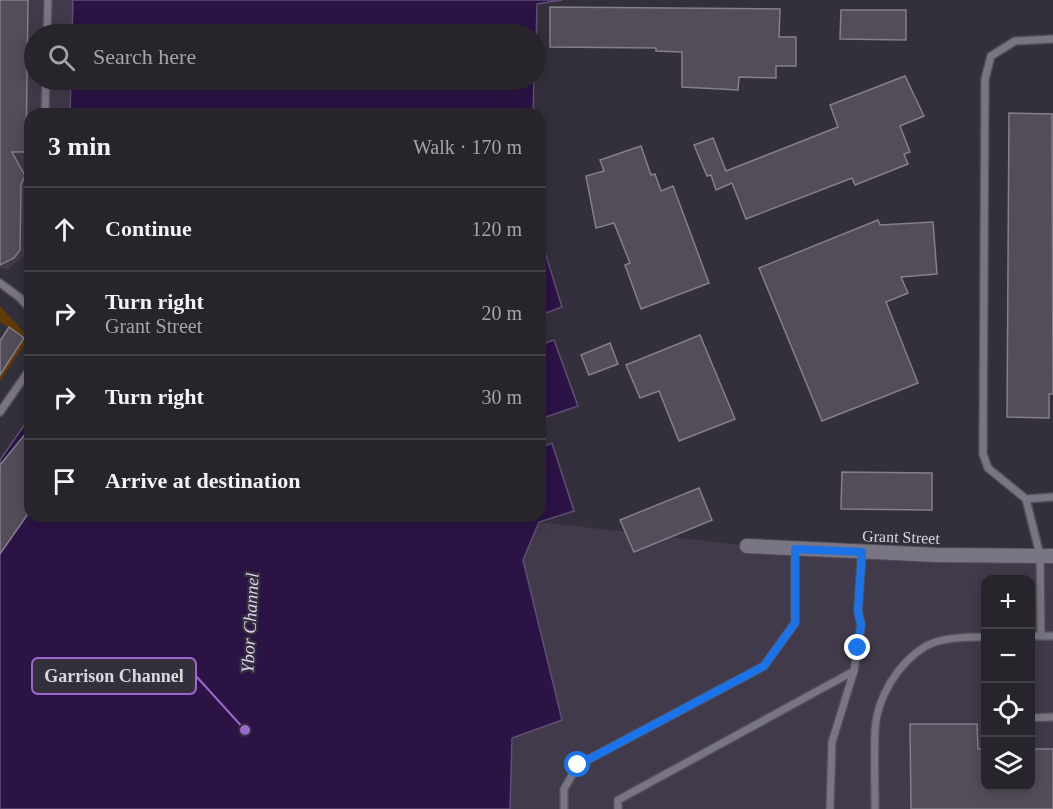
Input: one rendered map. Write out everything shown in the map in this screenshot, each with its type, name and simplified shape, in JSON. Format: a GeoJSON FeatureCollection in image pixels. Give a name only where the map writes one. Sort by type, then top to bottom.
{"type":"FeatureCollection","features":[{"type":"Feature","properties":{"kind":"street","name":"Grant Street"},"geometry":{"type":"LineString","coordinates":[[747,546],[862,552],[1047,556]]}},
{"type":"Feature","properties":{"kind":"lane"},"geometry":{"type":"LineString","coordinates":[[47,24],[48,0]]}},
{"type":"Feature","properties":{"kind":"lane"},"geometry":{"type":"LineString","coordinates":[[1041,636],[1047,556],[1026,499],[988,468],[983,454],[985,79],[991,56],[1015,41],[1053,39]]}},
{"type":"Feature","properties":{"kind":"lane"},"geometry":{"type":"LineString","coordinates":[[45,108],[46,90]]}},
{"type":"Feature","properties":{"kind":"lane"},"geometry":{"type":"LineString","coordinates":[[0,284],[24,302]]}},
{"type":"Feature","properties":{"kind":"lane"},"geometry":{"type":"LineString","coordinates":[[0,412],[24,378]]}},
{"type":"Feature","properties":{"kind":"lane"},"geometry":{"type":"LineString","coordinates":[[1026,499],[1053,497]]}},
{"type":"Feature","properties":{"kind":"lane"},"geometry":{"type":"LineString","coordinates":[[564,809],[564,789],[578,765],[764,666],[795,623],[795,549]]}},
{"type":"Feature","properties":{"kind":"lane"},"geometry":{"type":"LineString","coordinates":[[830,809],[832,742],[854,671],[861,625],[858,611],[862,552]]}},
{"type":"Feature","properties":{"kind":"lane"},"geometry":{"type":"LineString","coordinates":[[1035,636],[1053,636]]}},
{"type":"Feature","properties":{"kind":"lane"},"geometry":{"type":"LineString","coordinates":[[875,809],[875,728],[883,699],[898,670],[928,645],[968,637],[981,637]]}},
{"type":"Feature","properties":{"kind":"lane"},"geometry":{"type":"LineString","coordinates":[[618,809],[618,800],[854,671]]}},
{"type":"Feature","properties":{"kind":"lane"},"geometry":{"type":"LineString","coordinates":[[1035,718],[1053,717]]}},
{"type":"Feature","properties":{"kind":"shaded area"},"geometry":{"type":"Polygon","coordinates":[[[0,0],[73,0],[72,24],[24,24],[24,90],[71,90],[70,108],[24,108],[24,256],[8,269],[0,268],[0,0]]]}},
{"type":"Feature","properties":{"kind":"shaded area"},"geometry":{"type":"Polygon","coordinates":[[[0,306],[24,332],[24,338],[0,322],[0,306]]]}},
{"type":"Feature","properties":{"kind":"shaded area"},"geometry":{"type":"Polygon","coordinates":[[[24,338],[24,345],[0,381],[0,375],[24,338]]]}},
{"type":"Feature","properties":{"kind":"shaded area"},"geometry":{"type":"Polygon","coordinates":[[[539,522],[768,548],[1053,556],[1053,809],[510,809],[512,737],[562,720],[523,559],[539,522]]]}},
{"type":"Feature","properties":{"kind":"water"},"geometry":{"type":"Polygon","coordinates":[[[73,0],[562,0],[537,4],[537,24],[72,24],[73,0]]]}},
{"type":"Feature","properties":{"kind":"water"},"geometry":{"type":"Polygon","coordinates":[[[71,90],[534,90],[533,108],[70,108],[71,90]]]}},
{"type":"Feature","properties":{"kind":"water"},"geometry":{"type":"Polygon","coordinates":[[[546,255],[562,307],[546,313],[546,255]]]}},
{"type":"Feature","properties":{"kind":"water"},"geometry":{"type":"Polygon","coordinates":[[[554,340],[578,406],[546,417],[546,343],[554,340]]]}},
{"type":"Feature","properties":{"kind":"water","name":"Ybor Channel"},"geometry":{"type":"Polygon","coordinates":[[[24,426],[24,522],[539,522],[523,560],[562,720],[512,738],[510,809],[0,809],[0,460],[24,426]]]}},
{"type":"Feature","properties":{"kind":"water"},"geometry":{"type":"Polygon","coordinates":[[[552,443],[574,511],[546,520],[546,446],[552,443]]]}},
{"type":"Feature","properties":{"kind":"building"},"geometry":{"type":"Polygon","coordinates":[[[0,0],[28,0],[28,24],[24,24],[24,90],[27,90],[27,108],[24,108],[24,152],[12,152],[24,174],[21,184],[20,250],[14,258],[0,265],[0,0]]]}},
{"type":"Feature","properties":{"kind":"building"},"geometry":{"type":"Polygon","coordinates":[[[550,7],[780,9],[779,37],[796,37],[796,66],[776,66],[776,78],[739,77],[738,90],[682,87],[682,52],[656,51],[656,48],[550,47],[550,7]]]}},
{"type":"Feature","properties":{"kind":"building"},"geometry":{"type":"Polygon","coordinates":[[[841,10],[906,10],[906,40],[840,39],[841,10]]]}},
{"type":"Feature","properties":{"kind":"building"},"geometry":{"type":"Polygon","coordinates":[[[905,76],[924,116],[900,126],[910,152],[904,154],[908,164],[855,185],[852,178],[746,219],[732,183],[716,190],[711,175],[707,176],[694,145],[713,138],[726,171],[838,127],[830,105],[905,76]]]}},
{"type":"Feature","properties":{"kind":"building"},"geometry":{"type":"Polygon","coordinates":[[[1009,113],[1052,114],[1053,394],[1049,394],[1049,418],[1007,417],[1009,113]]]}},
{"type":"Feature","properties":{"kind":"building"},"geometry":{"type":"Polygon","coordinates":[[[641,146],[651,175],[655,174],[661,191],[673,186],[709,283],[641,309],[625,265],[630,263],[614,223],[596,228],[586,176],[604,171],[600,160],[641,146]]]}},
{"type":"Feature","properties":{"kind":"building"},"geometry":{"type":"Polygon","coordinates":[[[878,220],[880,225],[933,222],[937,274],[901,277],[908,293],[886,302],[918,383],[822,421],[759,268],[878,220]]]}},
{"type":"Feature","properties":{"kind":"building"},"geometry":{"type":"Polygon","coordinates":[[[9,327],[24,338],[0,375],[0,341],[9,327]]]}},
{"type":"Feature","properties":{"kind":"building"},"geometry":{"type":"Polygon","coordinates":[[[700,335],[735,419],[679,441],[659,391],[640,398],[626,365],[700,335]]]}},
{"type":"Feature","properties":{"kind":"building"},"geometry":{"type":"Polygon","coordinates":[[[610,343],[618,364],[589,375],[581,355],[610,343]]]}},
{"type":"Feature","properties":{"kind":"building"},"geometry":{"type":"Polygon","coordinates":[[[24,435],[24,520],[0,554],[0,465],[24,435]]]}},
{"type":"Feature","properties":{"kind":"building"},"geometry":{"type":"Polygon","coordinates":[[[842,472],[932,473],[932,510],[841,509],[842,472]]]}},
{"type":"Feature","properties":{"kind":"building"},"geometry":{"type":"Polygon","coordinates":[[[699,488],[712,520],[634,552],[620,520],[699,488]]]}},
{"type":"Feature","properties":{"kind":"building"},"geometry":{"type":"Polygon","coordinates":[[[910,724],[977,724],[978,749],[981,749],[981,791],[1035,791],[1035,749],[1053,749],[1053,809],[911,809],[910,724]]]}},
{"type":"Feature","properties":{"kind":"place","name":"Garrison Channel"},"geometry":{"type":"Point","coordinates":[245,730]}},
{"type":"Feature","properties":{"kind":"route"},"geometry":{"type":"LineString","coordinates":[[578,765],[764,666],[795,623],[795,549],[862,552],[858,611],[861,625],[858,648]]}}]}
